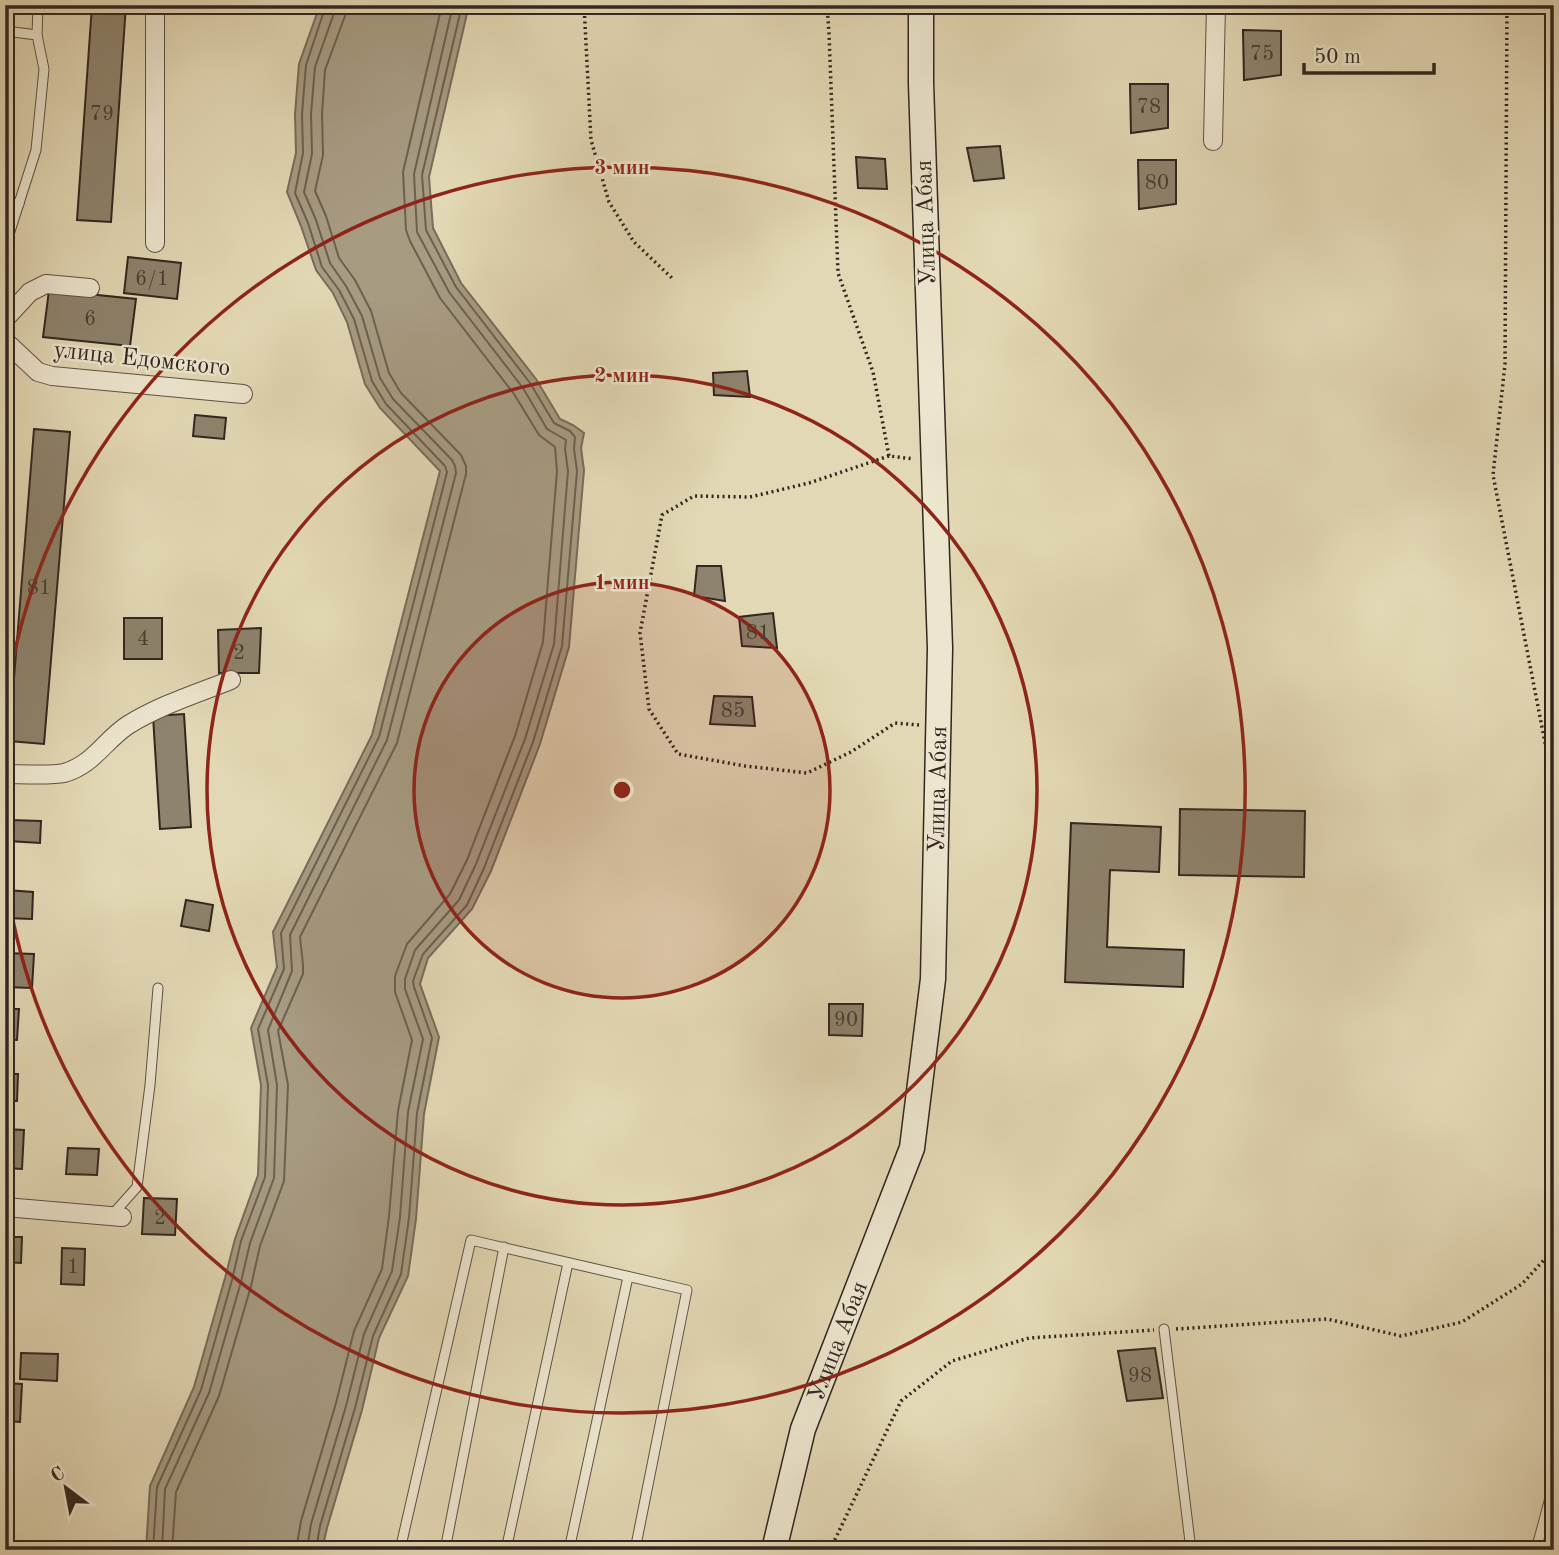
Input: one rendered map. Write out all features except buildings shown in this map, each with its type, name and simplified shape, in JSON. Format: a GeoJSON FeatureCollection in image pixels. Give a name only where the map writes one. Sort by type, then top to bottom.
{"type":"FeatureCollection","features":[{"type":"Feature","properties":{"kind":"street"},"geometry":{"type":"LineString","coordinates":[[155,5],[155,243]]}},
{"type":"Feature","properties":{"kind":"street","name":"Улица Абая"},"geometry":{"type":"LineString","coordinates":[[774,1550],[803,1429],[912,1148],[933,979],[940,648],[921,83],[921,5]]}},
{"type":"Feature","properties":{"kind":"street"},"geometry":{"type":"LineString","coordinates":[[1213,141],[1216,5]]}},
{"type":"Feature","properties":{"kind":"street"},"geometry":{"type":"LineString","coordinates":[[5,319],[30,292],[46,284],[90,288]]}},
{"type":"Feature","properties":{"kind":"street","name":"улица Едомского"},"geometry":{"type":"LineString","coordinates":[[5,341],[38,372],[52,376],[243,394]]}},
{"type":"Feature","properties":{"kind":"street"},"geometry":{"type":"LineString","coordinates":[[5,774],[63,773],[74,769],[95,756],[124,728],[153,710],[231,680]]}},
{"type":"Feature","properties":{"kind":"street"},"geometry":{"type":"LineString","coordinates":[[5,1207],[116,1217]]}},
{"type":"Feature","properties":{"kind":"lane"},"geometry":{"type":"LineString","coordinates":[[5,247],[36,150],[44,69],[37,35],[38,5]]}},
{"type":"Feature","properties":{"kind":"lane"},"geometry":{"type":"LineString","coordinates":[[5,31],[37,35]]}},
{"type":"Feature","properties":{"kind":"lane"},"geometry":{"type":"LineString","coordinates":[[5,202],[19,204]]}},
{"type":"Feature","properties":{"kind":"lane"},"geometry":{"type":"LineString","coordinates":[[116,1217],[137,1187],[150,1085],[158,988]]}},
{"type":"Feature","properties":{"kind":"lane"},"geometry":{"type":"LineString","coordinates":[[400,1550],[471,1240],[687,1290],[635,1550]]}},
{"type":"Feature","properties":{"kind":"lane"},"geometry":{"type":"LineString","coordinates":[[445,1550],[504,1247]]}},
{"type":"Feature","properties":{"kind":"lane"},"geometry":{"type":"LineString","coordinates":[[506,1550],[568,1263]]}},
{"type":"Feature","properties":{"kind":"lane"},"geometry":{"type":"LineString","coordinates":[[569,1550],[628,1277]]}},
{"type":"Feature","properties":{"kind":"lane"},"geometry":{"type":"LineString","coordinates":[[1164,1329],[1191,1550]]}},
{"type":"Feature","properties":{"kind":"lane"},"geometry":{"type":"LineString","coordinates":[[1536,1550],[1554,1483]]}},
{"type":"Feature","properties":{"kind":"path"},"geometry":{"type":"LineString","coordinates":[[584,5],[591,140],[609,202],[634,242],[673,279]]}},
{"type":"Feature","properties":{"kind":"path"},"geometry":{"type":"LineString","coordinates":[[827,5],[838,273],[873,372],[888,456]]}},
{"type":"Feature","properties":{"kind":"path"},"geometry":{"type":"LineString","coordinates":[[1507,5],[1505,364],[1493,475],[1554,789]]}},
{"type":"Feature","properties":{"kind":"path"},"geometry":{"type":"LineString","coordinates":[[934,462],[888,456],[809,483],[750,497],[694,496],[662,515],[640,633],[649,709],[678,754],[745,766],[807,773],[850,752],[895,723],[938,727]]}},
{"type":"Feature","properties":{"kind":"water"},"geometry":{"type":"Polygon","coordinates":[[[320,5],[469,5],[429,177],[433,228],[461,283],[536,379],[560,419],[584,433],[581,448],[584,470],[569,647],[540,744],[491,871],[472,909],[428,958],[420,984],[439,1037],[424,1114],[416,1219],[408,1276],[379,1338],[362,1410],[322,1550],[146,1550],[150,1486],[194,1387],[235,1239],[258,1175],[261,1085],[251,1028],[277,967],[273,932],[372,735],[440,471],[380,408],[365,384],[347,322],[333,293],[316,270],[287,192],[296,153],[295,114],[299,64],[320,5]]]}}]}
